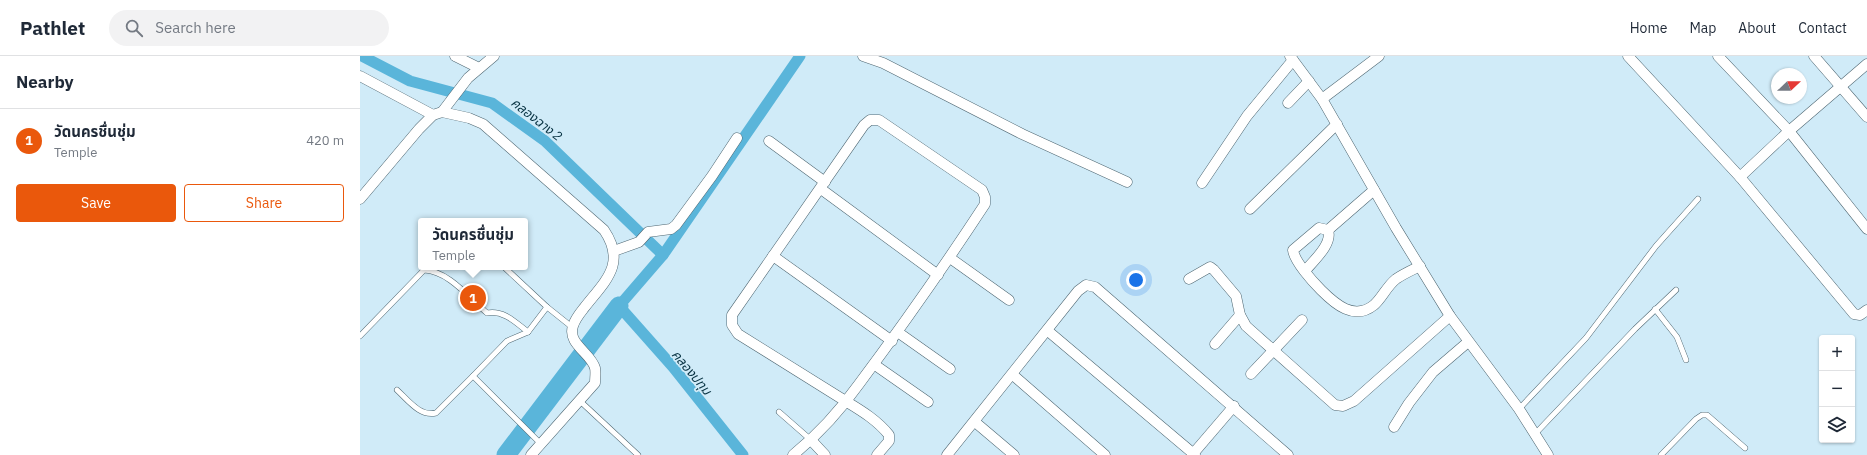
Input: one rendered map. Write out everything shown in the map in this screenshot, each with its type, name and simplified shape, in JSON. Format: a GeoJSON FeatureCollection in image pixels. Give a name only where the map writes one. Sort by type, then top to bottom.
{"type":"FeatureCollection","features":[{"type":"Feature","properties":{"kind":"street"},"geometry":{"type":"LineString","coordinates":[[455,56],[479,68]]}},
{"type":"Feature","properties":{"kind":"street"},"geometry":{"type":"LineString","coordinates":[[360,199],[419,129],[449,102],[458,89],[479,68],[494,56]]}},
{"type":"Feature","properties":{"kind":"street"},"geometry":{"type":"LineString","coordinates":[[863,56],[884,59],[1022,134],[1127,182]]}},
{"type":"Feature","properties":{"kind":"street"},"geometry":{"type":"LineString","coordinates":[[1322,99],[1379,56]]}},
{"type":"Feature","properties":{"kind":"street"},"geometry":{"type":"LineString","coordinates":[[1628,56],[1740,177],[1854,314],[1860,315],[1867,310]]}},
{"type":"Feature","properties":{"kind":"street"},"geometry":{"type":"LineString","coordinates":[[1718,56],[1789,131],[1867,228]]}},
{"type":"Feature","properties":{"kind":"street"},"geometry":{"type":"LineString","coordinates":[[1814,56],[1842,86],[1867,117]]}},
{"type":"Feature","properties":{"kind":"street"},"geometry":{"type":"LineString","coordinates":[[1202,183],[1247,116],[1292,58],[1322,99],[1374,190],[1450,316],[1518,409],[1548,455]]}},
{"type":"Feature","properties":{"kind":"street"},"geometry":{"type":"LineString","coordinates":[[1740,177],[1789,131],[1867,64]]}},
{"type":"Feature","properties":{"kind":"street"},"geometry":{"type":"LineString","coordinates":[[360,76],[437,114],[469,118],[483,124],[604,230],[610,239],[614,250],[614,264],[610,275],[576,318],[572,327],[573,336],[577,344],[592,361],[595,369],[594,383],[580,401],[531,455]]}},
{"type":"Feature","properties":{"kind":"street"},"geometry":{"type":"LineString","coordinates":[[1288,103],[1309,81]]}},
{"type":"Feature","properties":{"kind":"street"},"geometry":{"type":"LineString","coordinates":[[793,455],[812,440],[847,402],[899,333],[985,204],[985,197],[982,190],[879,120],[870,120],[864,125],[823,186],[732,314],[732,325],[738,334],[847,402],[879,424],[889,435],[889,441],[877,455]]}},
{"type":"Feature","properties":{"kind":"street"},"geometry":{"type":"LineString","coordinates":[[1250,209],[1337,124]]}},
{"type":"Feature","properties":{"kind":"street"},"geometry":{"type":"LineString","coordinates":[[614,250],[639,242],[648,232],[671,229],[676,225],[704,188],[737,138]]}},
{"type":"Feature","properties":{"kind":"street"},"geometry":{"type":"LineString","coordinates":[[769,141],[823,186],[938,275]]}},
{"type":"Feature","properties":{"kind":"street"},"geometry":{"type":"LineString","coordinates":[[1328,230],[1374,190]]}},
{"type":"Feature","properties":{"kind":"street"},"geometry":{"type":"LineString","coordinates":[[1328,230],[1320,228],[1293,250],[1295,258],[1316,286],[1338,306],[1350,311],[1363,311],[1373,306],[1396,279],[1420,266]]}},
{"type":"Feature","properties":{"kind":"street"},"geometry":{"type":"LineString","coordinates":[[1305,271],[1328,242],[1330,235],[1328,230]]}},
{"type":"Feature","properties":{"kind":"street"},"geometry":{"type":"LineString","coordinates":[[773,256],[892,342]]}},
{"type":"Feature","properties":{"kind":"street"},"geometry":{"type":"LineString","coordinates":[[950,258],[1009,300]]}},
{"type":"Feature","properties":{"kind":"street"},"geometry":{"type":"LineString","coordinates":[[1189,279],[1206,268],[1210,267],[1214,270],[1236,296],[1240,315],[1246,326],[1335,406],[1343,406],[1354,401],[1450,316]]}},
{"type":"Feature","properties":{"kind":"street"},"geometry":{"type":"LineString","coordinates":[[947,455],[1048,331],[1078,290],[1086,285],[1095,287],[1234,406],[1288,455]]}},
{"type":"Feature","properties":{"kind":"street"},"geometry":{"type":"LineString","coordinates":[[1215,344],[1240,315]]}},
{"type":"Feature","properties":{"kind":"street"},"geometry":{"type":"LineString","coordinates":[[1251,374],[1274,352],[1302,320]]}},
{"type":"Feature","properties":{"kind":"street"},"geometry":{"type":"LineString","coordinates":[[1048,331],[1194,455],[1234,406]]}},
{"type":"Feature","properties":{"kind":"street"},"geometry":{"type":"LineString","coordinates":[[899,333],[950,369]]}},
{"type":"Feature","properties":{"kind":"street"},"geometry":{"type":"LineString","coordinates":[[1394,427],[1433,372],[1468,342]]}},
{"type":"Feature","properties":{"kind":"street"},"geometry":{"type":"LineString","coordinates":[[875,365],[928,402]]}},
{"type":"Feature","properties":{"kind":"street"},"geometry":{"type":"LineString","coordinates":[[1013,375],[1105,455]]}},
{"type":"Feature","properties":{"kind":"street"},"geometry":{"type":"LineString","coordinates":[[975,422],[1014,455]]}},
{"type":"Feature","properties":{"kind":"street"},"geometry":{"type":"LineString","coordinates":[[812,440],[825,455]]}},
{"type":"Feature","properties":{"kind":"lane"},"geometry":{"type":"LineString","coordinates":[[1518,409],[1586,338],[1656,246],[1698,199]]}},
{"type":"Feature","properties":{"kind":"lane"},"geometry":{"type":"LineString","coordinates":[[360,336],[424,270],[430,270],[447,278],[487,313],[494,312],[504,314],[528,332]]}},
{"type":"Feature","properties":{"kind":"lane"},"geometry":{"type":"LineString","coordinates":[[507,270],[547,307],[572,327]]}},
{"type":"Feature","properties":{"kind":"lane"},"geometry":{"type":"LineString","coordinates":[[1535,434],[1655,309],[1676,290]]}},
{"type":"Feature","properties":{"kind":"lane"},"geometry":{"type":"LineString","coordinates":[[397,390],[422,413],[428,415],[436,413],[507,341],[528,332],[547,307]]}},
{"type":"Feature","properties":{"kind":"lane"},"geometry":{"type":"LineString","coordinates":[[1655,309],[1677,337],[1686,360]]}},
{"type":"Feature","properties":{"kind":"lane"},"geometry":{"type":"LineString","coordinates":[[472,376],[541,444]]}},
{"type":"Feature","properties":{"kind":"lane"},"geometry":{"type":"LineString","coordinates":[[580,401],[638,455]]}},
{"type":"Feature","properties":{"kind":"lane"},"geometry":{"type":"LineString","coordinates":[[779,412],[812,440]]}},
{"type":"Feature","properties":{"kind":"lane"},"geometry":{"type":"LineString","coordinates":[[1661,455],[1696,419],[1702,415],[1707,415],[1745,448]]}},
{"type":"Feature","properties":{"kind":"waterway","name":"คลองฉาง 2"},"geometry":{"type":"LineString","coordinates":[[362,56],[410,81],[492,103],[545,141],[663,255]]}},
{"type":"Feature","properties":{"kind":"waterway","name":"คลองปทุม"},"geometry":{"type":"LineString","coordinates":[[743,455],[673,367],[619,306],[663,255],[800,56]]}},
{"type":"Feature","properties":{"kind":"waterway"},"geometry":{"type":"LineString","coordinates":[[506,455],[619,306]]}},
{"type":"Feature","properties":{"kind":"place","name":"วัดนครชื่นชุ่ม"},"geometry":{"type":"Point","coordinates":[473,298]}}]}
